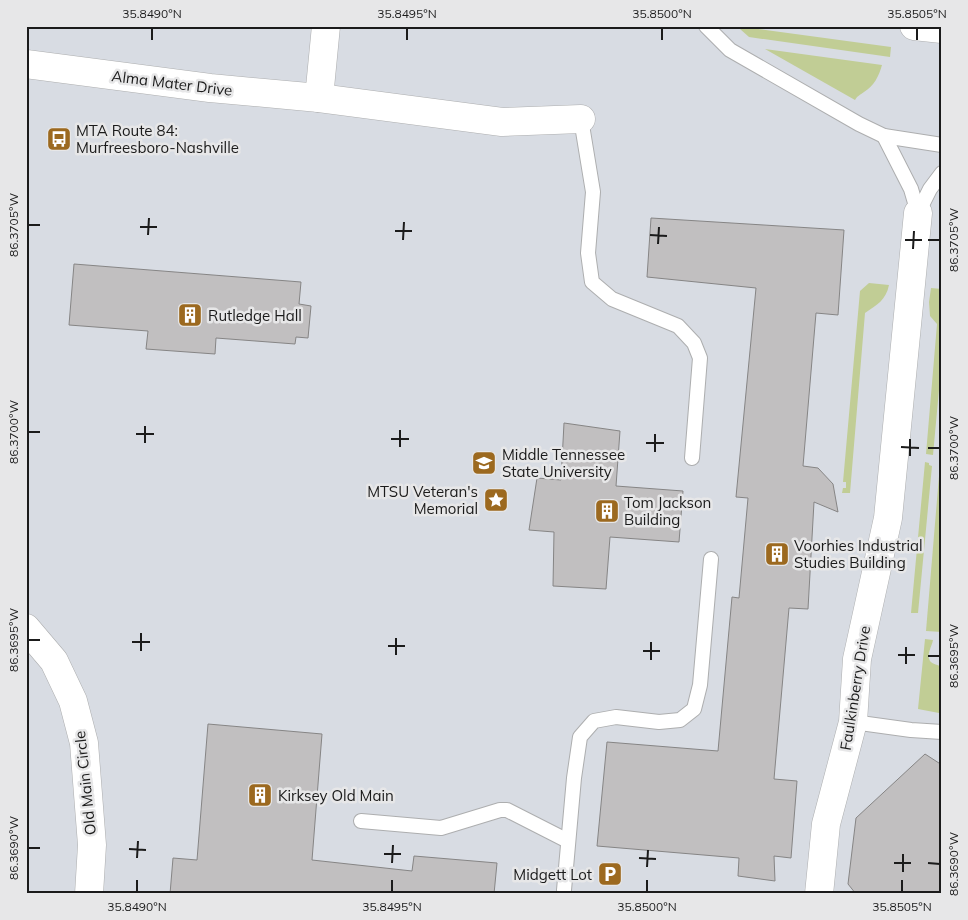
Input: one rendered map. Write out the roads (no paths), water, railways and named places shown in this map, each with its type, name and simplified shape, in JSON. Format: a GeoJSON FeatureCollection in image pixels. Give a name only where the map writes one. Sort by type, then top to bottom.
{"type":"FeatureCollection","features":[{"type":"Feature","properties":{"kind":"street"},"geometry":{"type":"LineString","coordinates":[[319,98],[326,26]]}},
{"type":"Feature","properties":{"kind":"street"},"geometry":{"type":"LineString","coordinates":[[914,26],[942,30]]}},
{"type":"Feature","properties":{"kind":"street","name":"Alma Mater Drive"},"geometry":{"type":"LineString","coordinates":[[26,64],[210,88],[319,98],[502,122],[581,119]]}},
{"type":"Feature","properties":{"kind":"street","name":"Faulkinberry Drive"},"geometry":{"type":"LineString","coordinates":[[819,894],[826,824],[853,722],[857,659],[888,518],[918,213]]}},
{"type":"Feature","properties":{"kind":"street","name":"Old Main Circle"},"geometry":{"type":"LineString","coordinates":[[26,628],[54,661],[73,701],[84,744],[92,844],[88,894]]}},
{"type":"Feature","properties":{"kind":"lane"},"geometry":{"type":"LineString","coordinates":[[706,26],[730,50],[845,116],[884,136],[942,145]]}},
{"type":"Feature","properties":{"kind":"lane"},"geometry":{"type":"LineString","coordinates":[[581,119],[593,192],[588,253],[592,282],[612,299],[678,326],[694,343],[700,358],[692,458]]}},
{"type":"Feature","properties":{"kind":"lane"},"geometry":{"type":"LineString","coordinates":[[884,136],[911,189],[918,213]]}},
{"type":"Feature","properties":{"kind":"lane"},"geometry":{"type":"LineString","coordinates":[[918,213],[930,189],[942,174]]}},
{"type":"Feature","properties":{"kind":"lane"},"geometry":{"type":"LineString","coordinates":[[564,890],[574,778],[580,737],[594,721],[616,718],[659,722],[680,720],[694,709],[700,685],[711,559]]}},
{"type":"Feature","properties":{"kind":"lane"},"geometry":{"type":"LineString","coordinates":[[853,722],[942,732]]}},
{"type":"Feature","properties":{"kind":"lane"},"geometry":{"type":"LineString","coordinates":[[361,821],[440,828],[500,810],[507,810],[568,841]]}},
{"type":"Feature","properties":{"kind":"place","name":"MTA Route 84: Murfreesboro-Nashville"},"geometry":{"type":"Point","coordinates":[59,139]}},
{"type":"Feature","properties":{"kind":"place","name":"Rutledge Hall"},"geometry":{"type":"Point","coordinates":[190,315]}},
{"type":"Feature","properties":{"kind":"place","name":"Middle Tennessee State University"},"geometry":{"type":"Point","coordinates":[484,463]}},
{"type":"Feature","properties":{"kind":"place","name":"MTSU Veteran's Memorial"},"geometry":{"type":"Point","coordinates":[496,500]}},
{"type":"Feature","properties":{"kind":"place","name":"Tom Jackson Building"},"geometry":{"type":"Point","coordinates":[607,511]}},
{"type":"Feature","properties":{"kind":"place","name":"Voorhies Industrial Studies Building"},"geometry":{"type":"Point","coordinates":[777,554]}},
{"type":"Feature","properties":{"kind":"place","name":"Kirksey Old Main"},"geometry":{"type":"Point","coordinates":[260,795]}},
{"type":"Feature","properties":{"kind":"place","name":"Midgett Lot"},"geometry":{"type":"Point","coordinates":[610,874]}}]}
